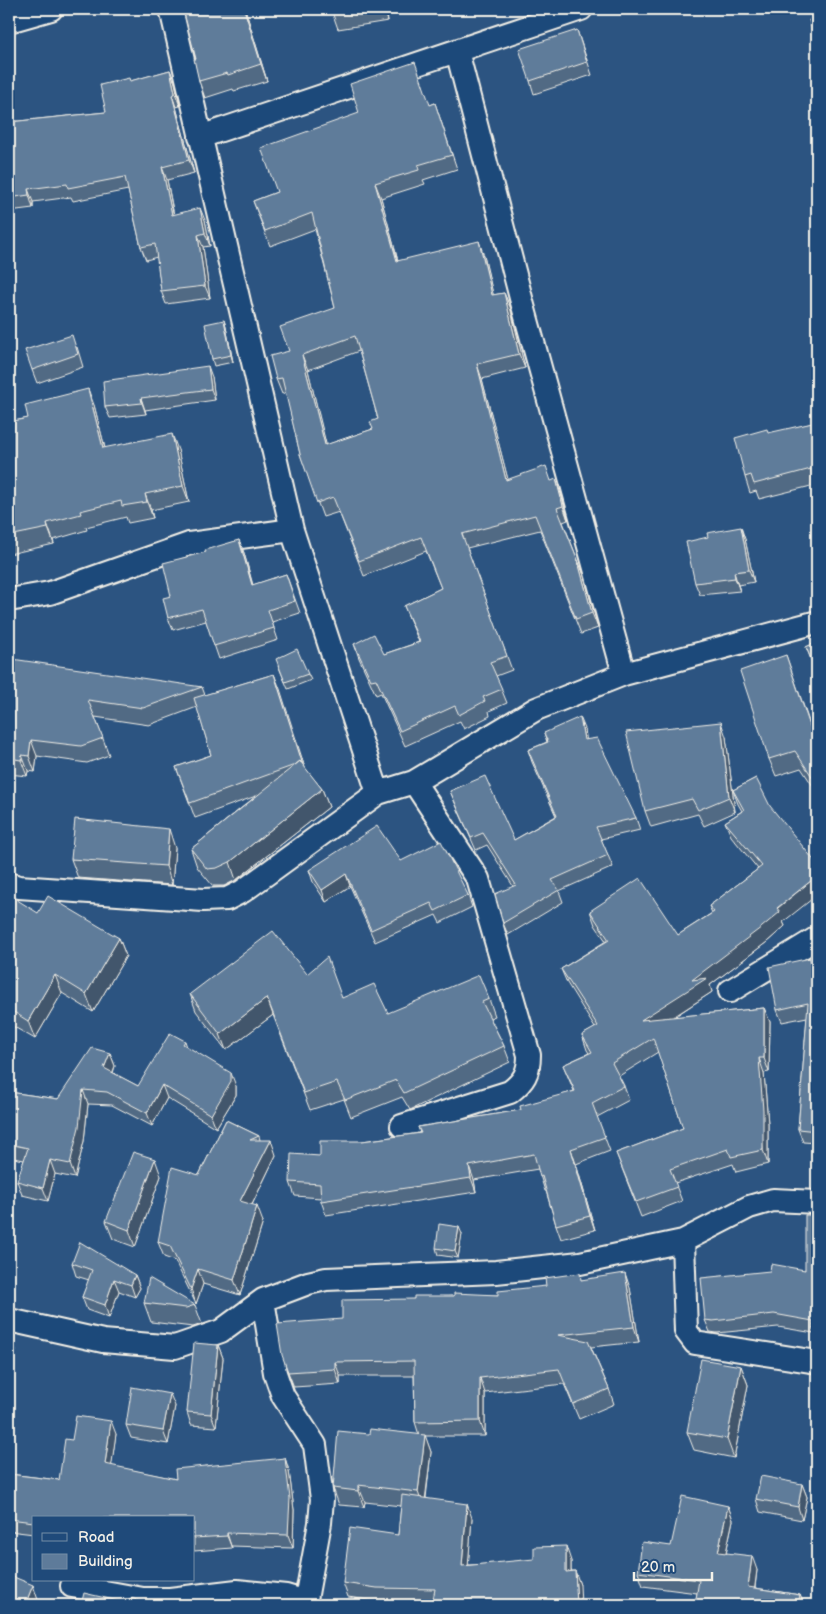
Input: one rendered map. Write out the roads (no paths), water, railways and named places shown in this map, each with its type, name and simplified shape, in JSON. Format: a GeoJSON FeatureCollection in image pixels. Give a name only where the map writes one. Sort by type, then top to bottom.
{"type":"FeatureCollection","features":[{"type":"Feature","properties":{"kind":"street"},"geometry":{"type":"LineString","coordinates":[[9,21],[52,9]]}},
{"type":"Feature","properties":{"kind":"street"},"geometry":{"type":"LineString","coordinates":[[171,9],[292,530],[378,793]]}},
{"type":"Feature","properties":{"kind":"street"},"geometry":{"type":"LineString","coordinates":[[200,138],[581,9]]}},
{"type":"Feature","properties":{"kind":"street"},"geometry":{"type":"LineString","coordinates":[[457,51],[522,302],[624,674]]}},
{"type":"Feature","properties":{"kind":"street"},"geometry":{"type":"LineString","coordinates":[[9,600],[50,592],[189,544],[292,530]]}},
{"type":"Feature","properties":{"kind":"street"},"geometry":{"type":"LineString","coordinates":[[9,884],[19,887],[203,900],[227,899],[244,891],[378,793],[414,782],[536,709],[624,674],[817,622]]}},
{"type":"Feature","properties":{"kind":"street"},"geometry":{"type":"LineString","coordinates":[[402,1126],[510,1092],[522,1083],[529,1069],[529,1055],[478,879],[414,782]]}},
{"type":"Feature","properties":{"kind":"street"},"geometry":{"type":"LineString","coordinates":[[730,991],[817,938]]}},
{"type":"Feature","properties":{"kind":"street"},"geometry":{"type":"LineString","coordinates":[[9,1320],[103,1341],[175,1347],[221,1331],[263,1300],[308,1283],[326,1279],[529,1269],[626,1255],[683,1241],[749,1207],[774,1200],[817,1202]]}},
{"type":"Feature","properties":{"kind":"street"},"geometry":{"type":"LineString","coordinates":[[683,1241],[686,1331],[696,1342],[817,1362]]}},
{"type":"Feature","properties":{"kind":"street"},"geometry":{"type":"LineString","coordinates":[[72,1586],[143,1599],[170,1599],[236,1591],[286,1596],[306,1604],[320,1523],[322,1499],[315,1445],[283,1396],[275,1374],[263,1300]]}}]}
